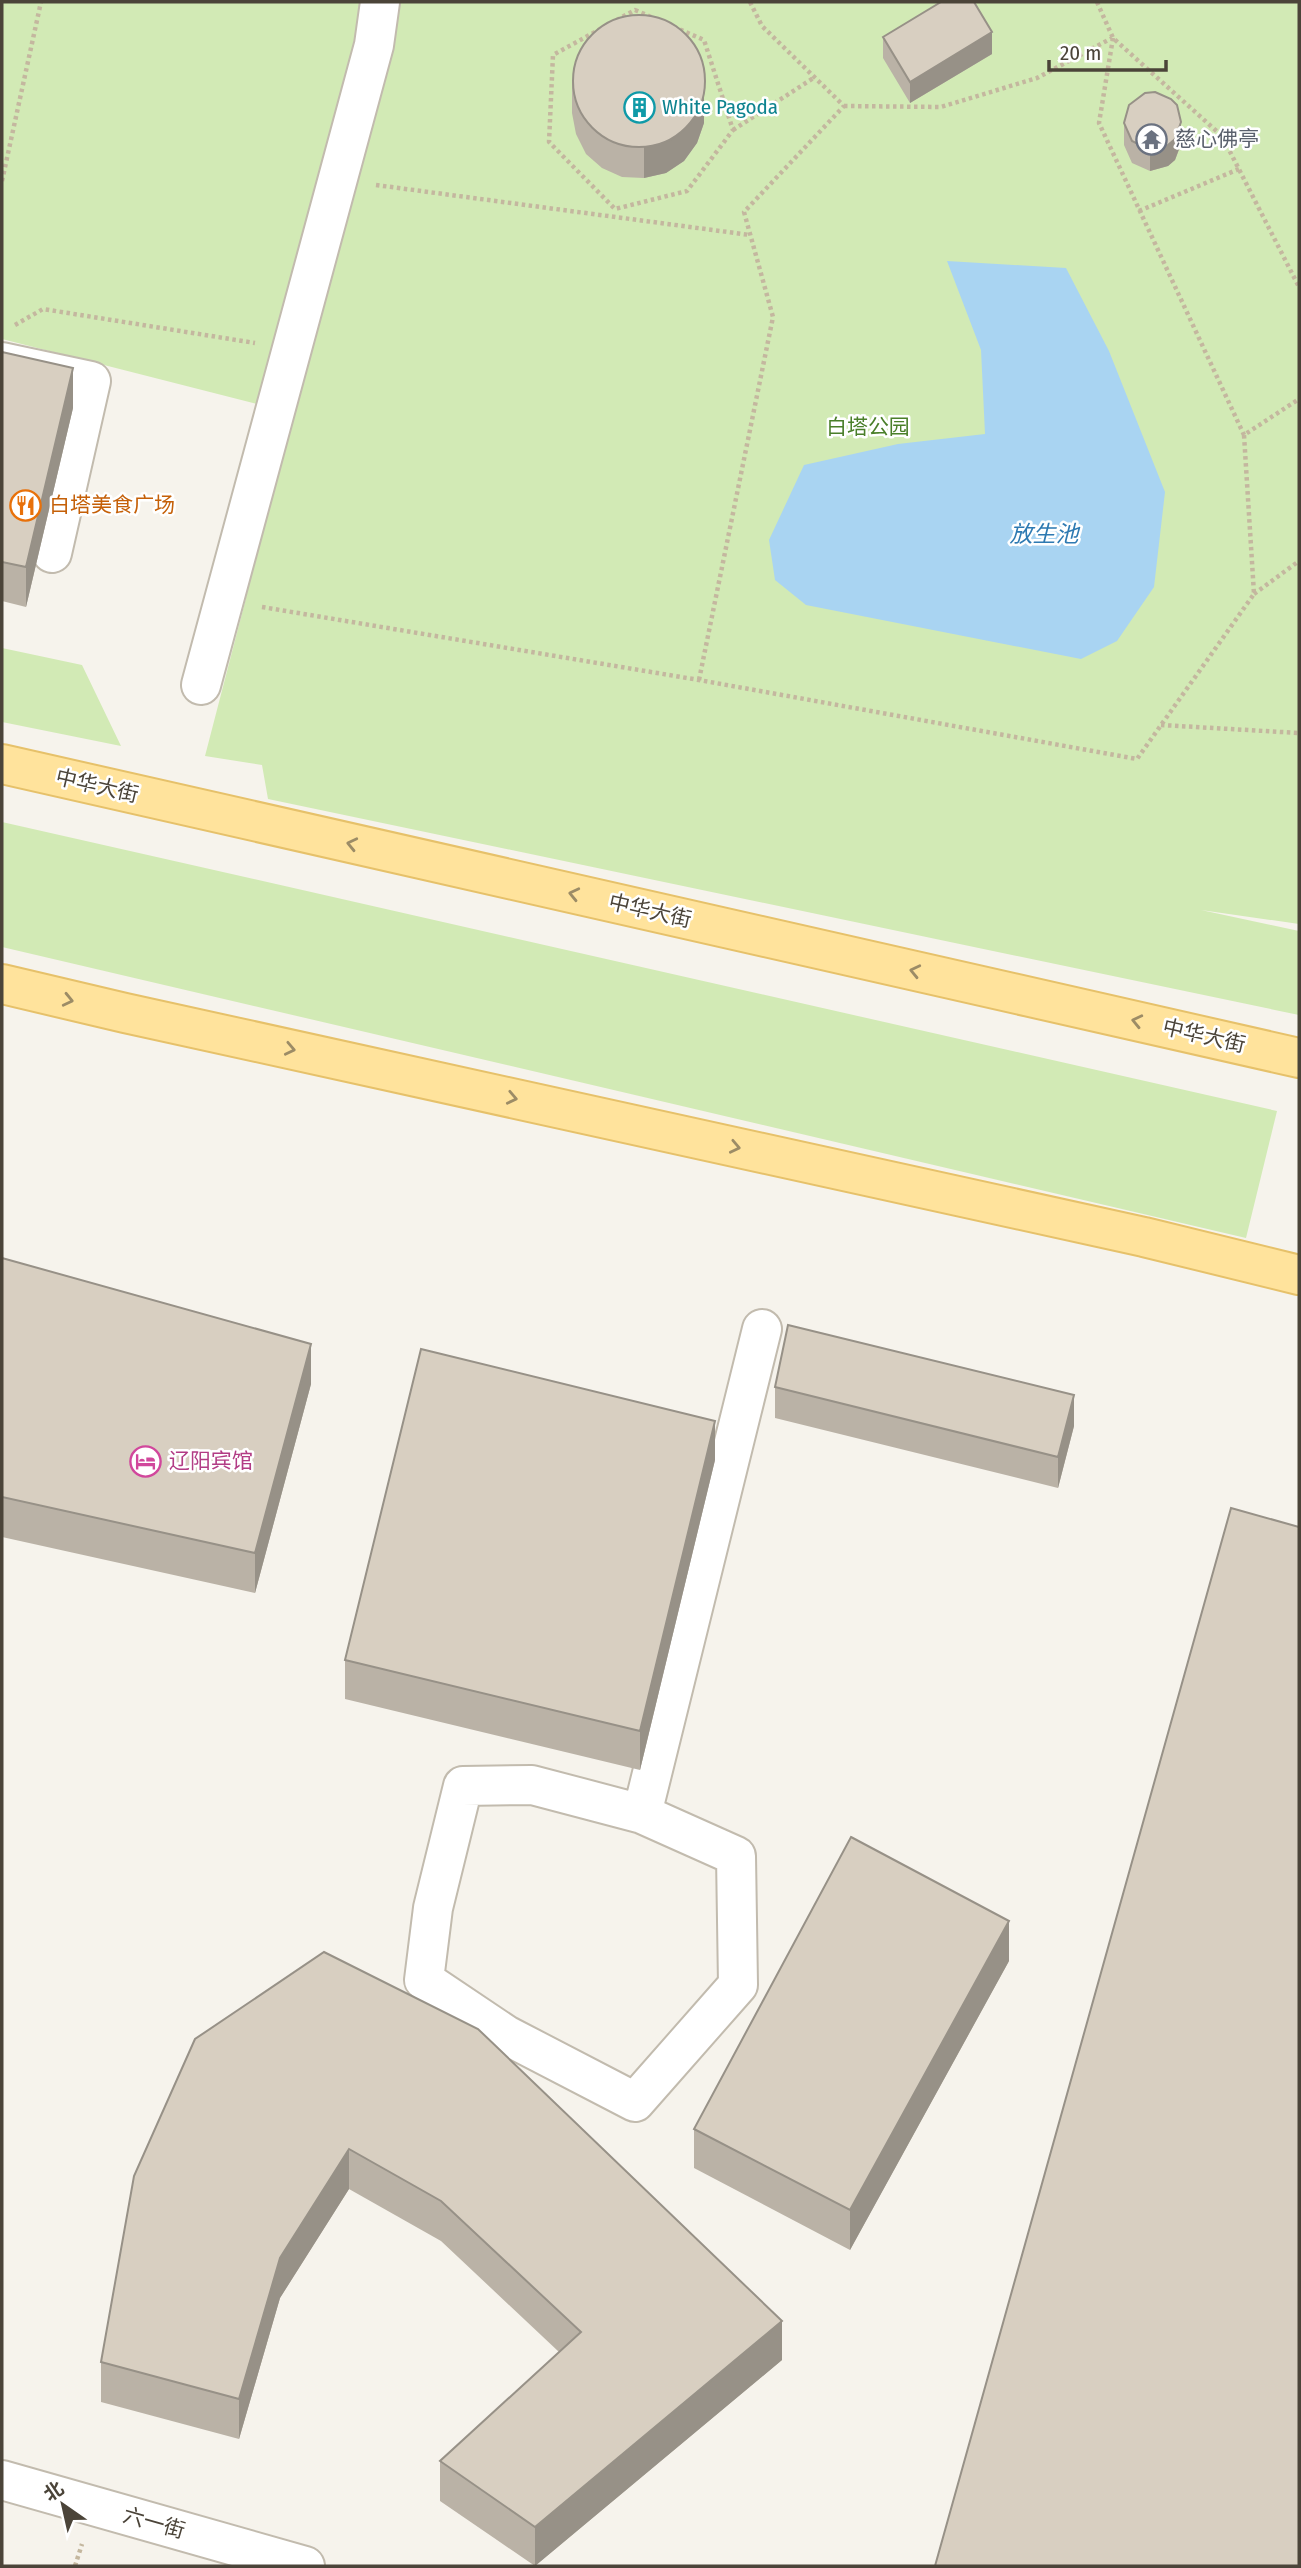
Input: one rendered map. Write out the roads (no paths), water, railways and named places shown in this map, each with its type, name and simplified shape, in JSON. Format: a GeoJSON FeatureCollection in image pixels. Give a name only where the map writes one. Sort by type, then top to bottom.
{"type":"FeatureCollection","features":[{"type":"Feature","properties":{"kind":"main road","name":"中华大街"},"geometry":{"type":"LineString","coordinates":[[2,764],[1292,1061]]}},
{"type":"Feature","properties":{"kind":"main road"},"geometry":{"type":"LineString","coordinates":[[2,984],[1144,1237],[1299,1275]]}},
{"type":"Feature","properties":{"kind":"main road"},"geometry":{"type":"LineString","coordinates":[[1229,1258],[1299,1257]]}},
{"type":"Feature","properties":{"kind":"street"},"geometry":{"type":"LineString","coordinates":[[201,685],[374,45],[380,2]]}},
{"type":"Feature","properties":{"kind":"street"},"geometry":{"type":"LineString","coordinates":[[7,344],[91,382],[52,553]]}},
{"type":"Feature","properties":{"kind":"street"},"geometry":{"type":"LineString","coordinates":[[642,1814],[762,1329]]}},
{"type":"Feature","properties":{"kind":"street"},"geometry":{"type":"LineString","coordinates":[[532,1785],[642,1814],[736,1856],[738,1985],[635,2102],[506,2035],[424,1980],[433,1908],[463,1786],[532,1785]]}},
{"type":"Feature","properties":{"kind":"street","name":"六一街"},"geometry":{"type":"LineString","coordinates":[[2,2480],[305,2566]]}},
{"type":"Feature","properties":{"kind":"water","name":"放生池"},"geometry":{"type":"Polygon","coordinates":[[[947,261],[1066,268],[1109,351],[1165,492],[1154,587],[1117,641],[1081,659],[806,605],[775,580],[769,540],[804,465],[898,444],[985,434],[981,350],[947,261]]]}},
{"type":"Feature","properties":{"kind":"place","name":"White Pagoda"},"geometry":{"type":"Point","coordinates":[639,107]}},
{"type":"Feature","properties":{"kind":"place","name":"慈心佛亭"},"geometry":{"type":"Point","coordinates":[1152,139]}},
{"type":"Feature","properties":{"kind":"place","name":"白塔美食广场"},"geometry":{"type":"Point","coordinates":[26,505]}},
{"type":"Feature","properties":{"kind":"place","name":"辽阳宾馆"},"geometry":{"type":"Point","coordinates":[146,1461]}},
{"type":"Feature","properties":{"kind":"park label","name":"白塔公园"},"geometry":{"type":"Point","coordinates":[868,427]}}]}
